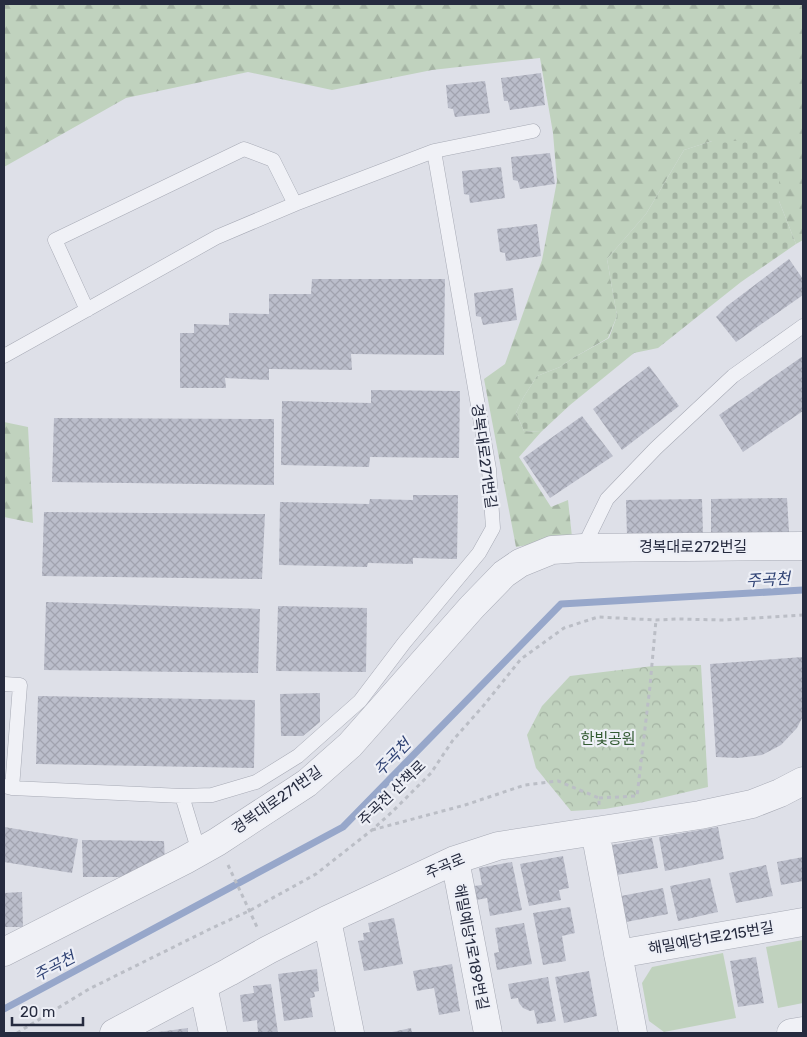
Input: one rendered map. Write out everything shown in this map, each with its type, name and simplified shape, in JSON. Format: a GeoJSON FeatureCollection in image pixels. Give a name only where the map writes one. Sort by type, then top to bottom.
{"type":"FeatureCollection","features":[{"type":"Feature","properties":{"kind":"street","name":"경복대로272번길"},"geometry":{"type":"LineString","coordinates":[[583,548],[803,546]]}},
{"type":"Feature","properties":{"kind":"street","name":"경복대로271번길"},"geometry":{"type":"LineString","coordinates":[[4,952],[208,847],[307,783],[350,746],[472,607],[504,574],[520,563],[552,550],[583,548]]}},
{"type":"Feature","properties":{"kind":"street","name":"주곡로"},"geometry":{"type":"LineString","coordinates":[[114,1033],[327,920],[455,860],[498,846],[700,815],[752,804],[803,781]]}},
{"type":"Feature","properties":{"kind":"street"},"geometry":{"type":"LineString","coordinates":[[595,831],[633,1033]]}},
{"type":"Feature","properties":{"kind":"street","name":"해밀예당1로189번길"},"geometry":{"type":"LineString","coordinates":[[455,860],[488,1033]]}},
{"type":"Feature","properties":{"kind":"street"},"geometry":{"type":"LineString","coordinates":[[327,920],[350,1033]]}},
{"type":"Feature","properties":{"kind":"street","name":"해밀예당1로215번길"},"geometry":{"type":"LineString","coordinates":[[618,954],[803,922]]}},
{"type":"Feature","properties":{"kind":"street"},"geometry":{"type":"LineString","coordinates":[[203,986],[213,1033]]}},
{"type":"Feature","properties":{"kind":"street"},"geometry":{"type":"LineString","coordinates":[[791,1033],[803,1031]]}},
{"type":"Feature","properties":{"kind":"lane"},"geometry":{"type":"LineString","coordinates":[[4,356],[217,237],[295,204],[434,151],[532,132]]}},
{"type":"Feature","properties":{"kind":"lane"},"geometry":{"type":"LineString","coordinates":[[87,310],[55,240],[244,149],[273,160],[295,204]]}},
{"type":"Feature","properties":{"kind":"lane","name":"경복대로271번길"},"geometry":{"type":"LineString","coordinates":[[8,787],[182,796],[212,795],[256,782],[298,756],[360,701],[404,643],[479,553],[493,528],[489,469],[434,151]]}},
{"type":"Feature","properties":{"kind":"lane"},"geometry":{"type":"LineString","coordinates":[[583,548],[607,499],[656,448],[733,376],[803,326]]}},
{"type":"Feature","properties":{"kind":"lane"},"geometry":{"type":"LineString","coordinates":[[4,684],[20,685],[8,787]]}},
{"type":"Feature","properties":{"kind":"lane"},"geometry":{"type":"LineString","coordinates":[[182,796],[208,847]]}},
{"type":"Feature","properties":{"kind":"path","name":"주곡천 산책로"},"geometry":{"type":"LineString","coordinates":[[17,1033],[89,989],[250,911],[316,874],[372,830],[431,774],[452,740],[484,705],[521,659],[564,628],[598,617],[656,620],[724,620],[803,615]]}},
{"type":"Feature","properties":{"kind":"path"},"geometry":{"type":"LineString","coordinates":[[372,830],[465,805],[525,785],[558,781],[599,798],[637,796],[656,620]]}},
{"type":"Feature","properties":{"kind":"path"},"geometry":{"type":"LineString","coordinates":[[595,831],[599,798]]}},
{"type":"Feature","properties":{"kind":"path"},"geometry":{"type":"LineString","coordinates":[[208,847],[250,911]]}},
{"type":"Feature","properties":{"kind":"green space"},"geometry":{"type":"Polygon","coordinates":[[[4,4],[803,4],[803,240],[796,244],[779,201],[779,174],[746,141],[712,141],[684,150],[646,214],[607,259],[617,316],[608,338],[560,367],[537,376],[516,413],[524,431],[541,432],[519,457],[551,507],[568,500],[572,537],[516,547],[484,379],[505,364],[542,260],[557,181],[553,133],[540,58],[432,70],[332,90],[248,72],[126,98],[4,167],[4,4]]]}},
{"type":"Feature","properties":{"kind":"green space"},"geometry":{"type":"Polygon","coordinates":[[[712,141],[746,141],[763,150],[779,174],[779,201],[796,244],[741,282],[658,348],[634,353],[570,405],[541,432],[524,431],[516,413],[537,376],[560,367],[609,338],[617,316],[607,259],[646,214],[684,150],[712,141]]]}},
{"type":"Feature","properties":{"kind":"green space"},"geometry":{"type":"Polygon","coordinates":[[[4,422],[28,427],[33,523],[4,517],[4,422]]]}},
{"type":"Feature","properties":{"kind":"green space","name":"한빛공원"},"geometry":{"type":"Polygon","coordinates":[[[701,665],[708,787],[605,809],[571,811],[536,768],[527,735],[542,706],[570,676],[653,666],[701,665]]]}},
{"type":"Feature","properties":{"kind":"green space"},"geometry":{"type":"Polygon","coordinates":[[[803,940],[803,1003],[778,1008],[766,947],[803,940]]]}},
{"type":"Feature","properties":{"kind":"green space"},"geometry":{"type":"Polygon","coordinates":[[[723,953],[736,1018],[664,1032],[649,1021],[642,983],[652,967],[723,953]]]}},
{"type":"Feature","properties":{"kind":"building"},"geometry":{"type":"Polygon","coordinates":[[[541,73],[545,105],[510,110],[508,101],[504,101],[501,78],[541,73]]]}},
{"type":"Feature","properties":{"kind":"building"},"geometry":{"type":"Polygon","coordinates":[[[485,81],[490,113],[455,117],[453,109],[448,108],[446,85],[485,81]]]}},
{"type":"Feature","properties":{"kind":"building"},"geometry":{"type":"Polygon","coordinates":[[[550,153],[555,184],[520,189],[518,181],[513,180],[511,157],[550,153]]]}},
{"type":"Feature","properties":{"kind":"building"},"geometry":{"type":"Polygon","coordinates":[[[501,167],[505,198],[470,203],[469,195],[464,194],[462,171],[501,167]]]}},
{"type":"Feature","properties":{"kind":"building"},"geometry":{"type":"Polygon","coordinates":[[[537,224],[541,256],[506,261],[505,253],[500,252],[497,229],[537,224]]]}},
{"type":"Feature","properties":{"kind":"building"},"geometry":{"type":"Polygon","coordinates":[[[789,259],[803,279],[803,295],[736,342],[716,317],[727,306],[789,259]]]}},
{"type":"Feature","properties":{"kind":"building"},"geometry":{"type":"Polygon","coordinates":[[[312,279],[445,279],[444,355],[351,354],[352,370],[269,369],[269,380],[225,378],[226,388],[180,388],[180,333],[194,333],[194,324],[229,325],[229,313],[269,314],[269,294],[311,294],[312,279]]]}},
{"type":"Feature","properties":{"kind":"building"},"geometry":{"type":"Polygon","coordinates":[[[513,288],[517,320],[483,325],[481,317],[476,316],[474,293],[513,288]]]}},
{"type":"Feature","properties":{"kind":"building"},"geometry":{"type":"Polygon","coordinates":[[[803,356],[803,411],[743,452],[719,415],[803,356]]]}},
{"type":"Feature","properties":{"kind":"building"},"geometry":{"type":"Polygon","coordinates":[[[649,366],[679,406],[622,450],[593,409],[649,366]]]}},
{"type":"Feature","properties":{"kind":"building"},"geometry":{"type":"Polygon","coordinates":[[[371,390],[460,391],[459,458],[370,457],[369,467],[281,465],[282,401],[371,403],[371,390]]]}},
{"type":"Feature","properties":{"kind":"building"},"geometry":{"type":"Polygon","coordinates":[[[582,416],[613,456],[550,498],[523,458],[582,416]]]}},
{"type":"Feature","properties":{"kind":"building"},"geometry":{"type":"Polygon","coordinates":[[[54,418],[274,419],[274,485],[52,482],[54,418]]]}},
{"type":"Feature","properties":{"kind":"building"},"geometry":{"type":"Polygon","coordinates":[[[413,495],[458,495],[457,559],[413,558],[413,564],[368,563],[367,567],[279,565],[280,502],[369,504],[370,499],[413,500],[413,495]]]}},
{"type":"Feature","properties":{"kind":"building"},"geometry":{"type":"Polygon","coordinates":[[[787,498],[789,532],[711,536],[711,499],[787,498]]]}},
{"type":"Feature","properties":{"kind":"building"},"geometry":{"type":"Polygon","coordinates":[[[702,499],[703,534],[627,537],[626,500],[702,499]]]}},
{"type":"Feature","properties":{"kind":"building"},"geometry":{"type":"Polygon","coordinates":[[[44,512],[265,514],[262,579],[42,576],[44,512]]]}},
{"type":"Feature","properties":{"kind":"building"},"geometry":{"type":"Polygon","coordinates":[[[46,602],[260,609],[258,673],[44,670],[46,602]]]}},
{"type":"Feature","properties":{"kind":"building"},"geometry":{"type":"Polygon","coordinates":[[[278,606],[367,608],[366,672],[276,671],[278,606]]]}},
{"type":"Feature","properties":{"kind":"building"},"geometry":{"type":"Polygon","coordinates":[[[803,657],[803,716],[797,728],[781,745],[762,755],[738,758],[716,757],[710,664],[803,657]]]}},
{"type":"Feature","properties":{"kind":"building"},"geometry":{"type":"Polygon","coordinates":[[[320,693],[320,722],[303,736],[281,736],[280,694],[320,693]]]}},
{"type":"Feature","properties":{"kind":"building"},"geometry":{"type":"Polygon","coordinates":[[[38,696],[255,700],[254,768],[36,764],[38,696]]]}},
{"type":"Feature","properties":{"kind":"building"},"geometry":{"type":"Polygon","coordinates":[[[4,827],[78,839],[72,873],[4,862],[4,827]]]}},
{"type":"Feature","properties":{"kind":"building"},"geometry":{"type":"Polygon","coordinates":[[[718,827],[724,859],[665,871],[659,837],[718,827]]]}},
{"type":"Feature","properties":{"kind":"building"},"geometry":{"type":"Polygon","coordinates":[[[652,838],[658,868],[617,875],[612,845],[652,838]]]}},
{"type":"Feature","properties":{"kind":"building"},"geometry":{"type":"Polygon","coordinates":[[[82,840],[164,841],[165,862],[133,877],[83,877],[82,840]]]}},
{"type":"Feature","properties":{"kind":"building"},"geometry":{"type":"Polygon","coordinates":[[[563,856],[569,888],[559,890],[561,900],[529,906],[520,864],[563,856]]]}},
{"type":"Feature","properties":{"kind":"building"},"geometry":{"type":"Polygon","coordinates":[[[803,857],[803,881],[781,885],[777,862],[803,857]]]}},
{"type":"Feature","properties":{"kind":"building"},"geometry":{"type":"Polygon","coordinates":[[[512,862],[522,910],[490,916],[487,898],[476,900],[474,886],[482,885],[479,868],[512,862]]]}},
{"type":"Feature","properties":{"kind":"building"},"geometry":{"type":"Polygon","coordinates":[[[766,865],[773,896],[736,903],[729,873],[766,865]]]}},
{"type":"Feature","properties":{"kind":"building"},"geometry":{"type":"Polygon","coordinates":[[[710,878],[718,912],[678,921],[670,886],[710,878]]]}},
{"type":"Feature","properties":{"kind":"building"},"geometry":{"type":"Polygon","coordinates":[[[663,888],[668,914],[626,922],[621,896],[663,888]]]}},
{"type":"Feature","properties":{"kind":"building"},"geometry":{"type":"Polygon","coordinates":[[[22,892],[23,927],[4,927],[4,893],[22,892]]]}},
{"type":"Feature","properties":{"kind":"building"},"geometry":{"type":"Polygon","coordinates":[[[570,907],[575,933],[562,936],[566,961],[543,965],[533,913],[570,907]]]}},
{"type":"Feature","properties":{"kind":"building"},"geometry":{"type":"Polygon","coordinates":[[[394,918],[403,964],[364,971],[358,941],[364,940],[363,933],[370,932],[368,923],[394,918]]]}},
{"type":"Feature","properties":{"kind":"building"},"geometry":{"type":"Polygon","coordinates":[[[524,923],[532,964],[497,970],[494,953],[499,952],[495,928],[524,923]]]}},
{"type":"Feature","properties":{"kind":"building"},"geometry":{"type":"Polygon","coordinates":[[[756,957],[764,1003],[738,1007],[730,961],[756,957]]]}},
{"type":"Feature","properties":{"kind":"building"},"geometry":{"type":"Polygon","coordinates":[[[452,964],[460,1011],[439,1015],[434,988],[417,991],[413,971],[452,964]]]}},
{"type":"Feature","properties":{"kind":"building"},"geometry":{"type":"Polygon","coordinates":[[[317,969],[319,991],[314,992],[315,997],[310,998],[313,1017],[284,1021],[278,974],[317,969]]]}},
{"type":"Feature","properties":{"kind":"building"},"geometry":{"type":"Polygon","coordinates":[[[589,971],[597,1016],[564,1023],[555,977],[589,971]]]}},
{"type":"Feature","properties":{"kind":"building"},"geometry":{"type":"Polygon","coordinates":[[[548,977],[556,1021],[537,1024],[534,1010],[530,1011],[523,1008],[518,998],[511,999],[508,984],[548,977]]]}},
{"type":"Feature","properties":{"kind":"building"},"geometry":{"type":"Polygon","coordinates":[[[271,984],[278,1033],[258,1033],[257,1020],[243,1022],[240,995],[254,993],[253,986],[271,984]]]}},
{"type":"Feature","properties":{"kind":"building"},"geometry":{"type":"Polygon","coordinates":[[[188,1028],[188,1033],[158,1033],[158,1032],[188,1028]]]}},
{"type":"Feature","properties":{"kind":"building"},"geometry":{"type":"Polygon","coordinates":[[[411,1028],[412,1033],[392,1033],[392,1032],[411,1028]]]}},
{"type":"Feature","properties":{"kind":"waterway","name":"주곡천"},"geometry":{"type":"LineString","coordinates":[[4,1009],[343,827],[561,604],[803,590]]}}]}
